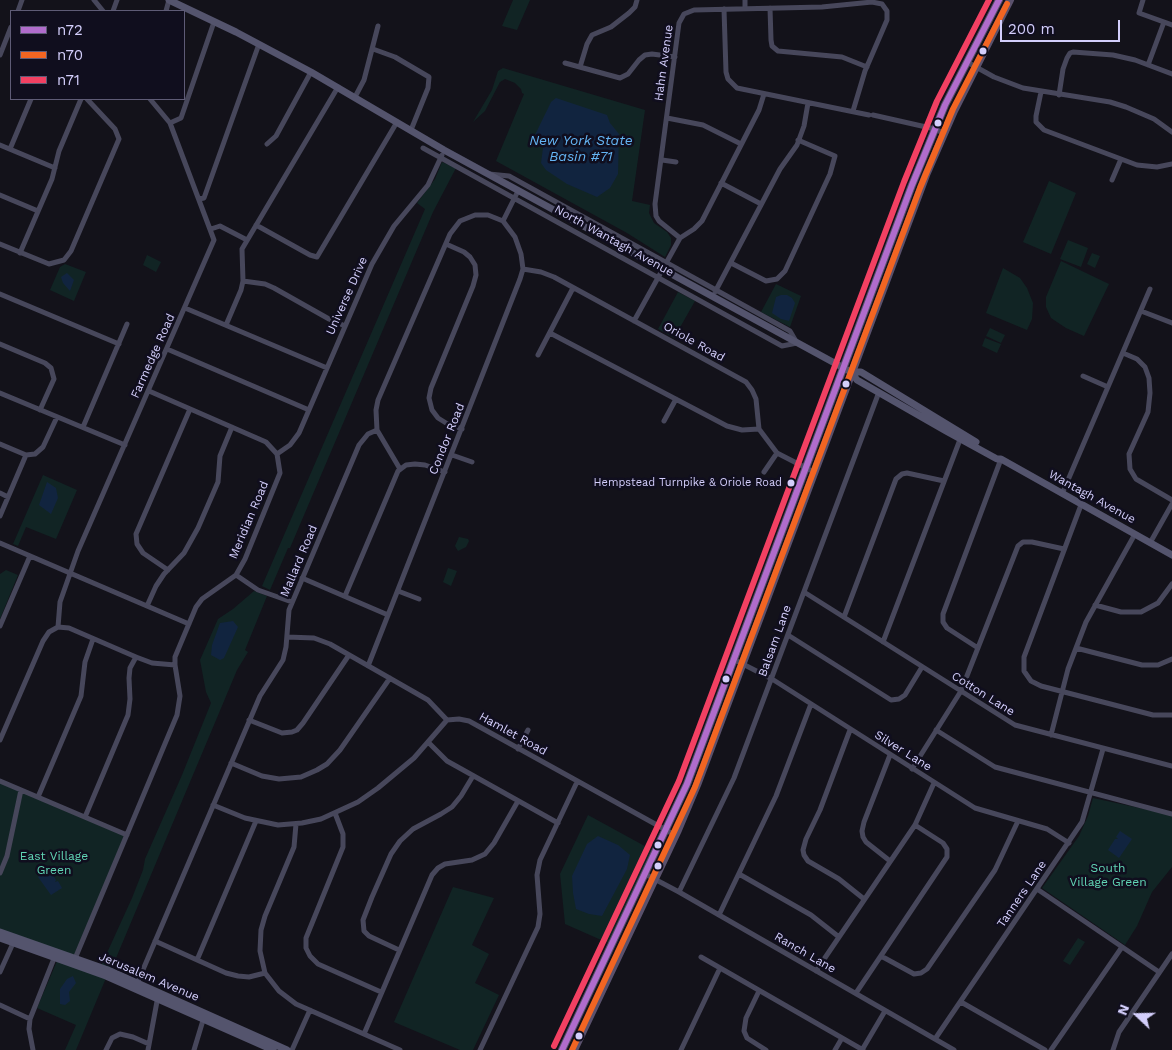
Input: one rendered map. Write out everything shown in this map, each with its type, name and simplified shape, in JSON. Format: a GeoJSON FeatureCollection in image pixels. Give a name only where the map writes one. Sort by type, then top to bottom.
{"type":"FeatureCollection","features":[{"type":"Feature","properties":{"kind":"main road","name":"North Wantagh Avenue"},"geometry":{"type":"LineString","coordinates":[[169,0],[311,72],[444,150],[518,191],[714,293],[797,343],[843,368]]}},
{"type":"Feature","properties":{"kind":"main road"},"geometry":{"type":"LineString","coordinates":[[562,1050],[687,784],[908,194],[966,62],[999,0]]}},
{"type":"Feature","properties":{"kind":"main road"},"geometry":{"type":"LineString","coordinates":[[574,1050],[697,785],[851,372],[943,133],[1010,0]]}},
{"type":"Feature","properties":{"kind":"main road","name":"Wantagh Avenue"},"geometry":{"type":"LineString","coordinates":[[843,368],[851,372],[857,380],[961,436]]}},
{"type":"Feature","properties":{"kind":"main road","name":"Wantagh Avenue"},"geometry":{"type":"LineString","coordinates":[[851,372],[861,372],[997,459],[1172,555]]}},
{"type":"Feature","properties":{"kind":"main road"},"geometry":{"type":"LineString","coordinates":[[773,552],[783,556]]}},
{"type":"Feature","properties":{"kind":"main road"},"geometry":{"type":"LineString","coordinates":[[756,628],[760,604],[775,562],[773,552]]}},
{"type":"Feature","properties":{"kind":"main road","name":"Jerusalem Avenue"},"geometry":{"type":"LineString","coordinates":[[0,932],[14,940],[74,961],[106,976],[136,986],[287,1050]]}},
{"type":"Feature","properties":{"kind":"main road","name":"Jerusalem Avenue"},"geometry":{"type":"LineString","coordinates":[[0,938],[14,940]]}},
{"type":"Feature","properties":{"kind":"main road","name":"Jerusalem Avenue"},"geometry":{"type":"LineString","coordinates":[[204,1016],[273,1050]]}},
{"type":"Feature","properties":{"kind":"street"},"geometry":{"type":"LineString","coordinates":[[94,0],[103,10]]}},
{"type":"Feature","properties":{"kind":"street"},"geometry":{"type":"LineString","coordinates":[[580,67],[587,44],[592,35],[612,27],[630,13],[635,7],[637,0]]}},
{"type":"Feature","properties":{"kind":"street"},"geometry":{"type":"LineString","coordinates":[[745,0],[745,8]]}},
{"type":"Feature","properties":{"kind":"street"},"geometry":{"type":"LineString","coordinates":[[1143,0],[1139,13],[1172,25]]}},
{"type":"Feature","properties":{"kind":"street","name":"Hahn Avenue"},"geometry":{"type":"LineString","coordinates":[[680,238],[664,226],[656,216],[655,204],[679,23],[684,14],[694,10],[770,8],[851,2],[877,2],[884,6],[887,11],[888,20],[867,67],[853,111]]}},
{"type":"Feature","properties":{"kind":"street"},"geometry":{"type":"LineString","coordinates":[[770,8],[770,40],[772,46],[778,51],[842,57],[867,67]]}},
{"type":"Feature","properties":{"kind":"street"},"geometry":{"type":"LineString","coordinates":[[724,9],[725,67],[728,79],[737,88],[853,111],[943,133]]}},
{"type":"Feature","properties":{"kind":"street"},"geometry":{"type":"LineString","coordinates":[[170,122],[181,118],[214,22]]}},
{"type":"Feature","properties":{"kind":"street"},"geometry":{"type":"LineString","coordinates":[[1148,65],[1164,22]]}},
{"type":"Feature","properties":{"kind":"street"},"geometry":{"type":"LineString","coordinates":[[355,97],[364,80],[378,26]]}},
{"type":"Feature","properties":{"kind":"street"},"geometry":{"type":"LineString","coordinates":[[0,55],[10,36]]}},
{"type":"Feature","properties":{"kind":"street"},"geometry":{"type":"LineString","coordinates":[[199,200],[204,198],[259,44]]}},
{"type":"Feature","properties":{"kind":"street"},"geometry":{"type":"LineString","coordinates":[[372,49],[395,57],[430,77],[428,88],[411,130]]}},
{"type":"Feature","properties":{"kind":"street"},"geometry":{"type":"LineString","coordinates":[[1059,95],[1065,64],[1070,53],[1073,52],[1113,55],[1172,74]]}},
{"type":"Feature","properties":{"kind":"street"},"geometry":{"type":"LineString","coordinates":[[565,63],[620,78],[628,74],[645,55],[674,57]]}},
{"type":"Feature","properties":{"kind":"street"},"geometry":{"type":"LineString","coordinates":[[966,62],[1012,84],[1041,92],[1126,106],[1154,119],[1172,132]]}},
{"type":"Feature","properties":{"kind":"street"},"geometry":{"type":"LineString","coordinates":[[267,144],[276,136],[311,72]]}},
{"type":"Feature","properties":{"kind":"street"},"geometry":{"type":"LineString","coordinates":[[226,325],[241,290],[243,281],[241,254],[247,240],[338,88]]}},
{"type":"Feature","properties":{"kind":"street"},"geometry":{"type":"LineString","coordinates":[[1041,92],[1036,122],[1047,131],[1121,159],[1149,167],[1172,164]]}},
{"type":"Feature","properties":{"kind":"street"},"geometry":{"type":"LineString","coordinates":[[634,321],[680,238],[699,225],[759,110],[764,94]]}},
{"type":"Feature","properties":{"kind":"street"},"geometry":{"type":"LineString","coordinates":[[10,149],[31,100]]}},
{"type":"Feature","properties":{"kind":"street"},"geometry":{"type":"LineString","coordinates":[[20,253],[81,100]]}},
{"type":"Feature","properties":{"kind":"street"},"geometry":{"type":"LineString","coordinates":[[0,244],[43,263],[62,261],[71,251],[119,137],[116,129],[88,100]]}},
{"type":"Feature","properties":{"kind":"street","name":"Farmedge Road"},"geometry":{"type":"LineString","coordinates":[[58,628],[60,602],[70,573],[214,240],[170,122],[151,100]]}},
{"type":"Feature","properties":{"kind":"street"},"geometry":{"type":"LineString","coordinates":[[714,293],[780,169],[798,140],[804,126],[808,103]]}},
{"type":"Feature","properties":{"kind":"street"},"geometry":{"type":"LineString","coordinates":[[667,118],[703,125],[741,144]]}},
{"type":"Feature","properties":{"kind":"street"},"geometry":{"type":"LineString","coordinates":[[256,225],[310,256],[317,257],[397,122]]}},
{"type":"Feature","properties":{"kind":"street"},"geometry":{"type":"LineString","coordinates":[[731,263],[766,281],[777,280],[785,271],[830,174],[835,156],[798,140]]}},
{"type":"Feature","properties":{"kind":"street"},"geometry":{"type":"LineString","coordinates":[[0,145],[55,168]]}},
{"type":"Feature","properties":{"kind":"street","name":"North Wantagh Avenue"},"geometry":{"type":"LineString","coordinates":[[423,148],[782,346],[797,343]]}},
{"type":"Feature","properties":{"kind":"street","name":"Universe Drive"},"geometry":{"type":"LineString","coordinates":[[277,454],[295,439],[372,264],[394,226],[428,185],[444,150]]}},
{"type":"Feature","properties":{"kind":"street"},"geometry":{"type":"LineString","coordinates":[[1112,180],[1121,159]]}},
{"type":"Feature","properties":{"kind":"street"},"geometry":{"type":"LineString","coordinates":[[662,160],[676,162]]}},
{"type":"Feature","properties":{"kind":"street","name":"North Wantagh Avenue"},"geometry":{"type":"LineString","coordinates":[[486,173],[509,176],[664,266]]}},
{"type":"Feature","properties":{"kind":"street"},"geometry":{"type":"LineString","coordinates":[[721,183],[761,204]]}},
{"type":"Feature","properties":{"kind":"street"},"geometry":{"type":"LineString","coordinates":[[400,469],[377,430],[376,410],[378,400],[453,228],[466,217],[483,214],[503,221],[518,191]]}},
{"type":"Feature","properties":{"kind":"street"},"geometry":{"type":"LineString","coordinates":[[0,194],[38,211]]}},
{"type":"Feature","properties":{"kind":"street","name":"Condor Road"},"geometry":{"type":"LineString","coordinates":[[368,666],[518,287],[523,269],[522,254],[518,244],[503,221]]}},
{"type":"Feature","properties":{"kind":"street"},"geometry":{"type":"LineString","coordinates":[[211,229],[220,226],[247,240]]}},
{"type":"Feature","properties":{"kind":"street"},"geometry":{"type":"LineString","coordinates":[[446,244],[464,252],[470,257],[475,264],[476,275],[431,388],[429,398],[432,410],[438,418],[462,429]]}},
{"type":"Feature","properties":{"kind":"street","name":"Oriole Road"},"geometry":{"type":"LineString","coordinates":[[523,269],[548,274],[746,382],[756,399],[759,429]]}},
{"type":"Feature","properties":{"kind":"street"},"geometry":{"type":"LineString","coordinates":[[243,281],[265,284],[345,326]]}},
{"type":"Feature","properties":{"kind":"street"},"geometry":{"type":"LineString","coordinates":[[538,355],[573,288]]}},
{"type":"Feature","properties":{"kind":"street"},"geometry":{"type":"LineString","coordinates":[[1062,494],[1150,289]]}},
{"type":"Feature","properties":{"kind":"street"},"geometry":{"type":"LineString","coordinates":[[0,294],[119,344]]}},
{"type":"Feature","properties":{"kind":"street"},"geometry":{"type":"LineString","coordinates":[[185,308],[327,368]]}},
{"type":"Feature","properties":{"kind":"street"},"geometry":{"type":"LineString","coordinates":[[1141,311],[1172,323]]}},
{"type":"Feature","properties":{"kind":"street"},"geometry":{"type":"LineString","coordinates":[[83,427],[127,324]]}},
{"type":"Feature","properties":{"kind":"street"},"geometry":{"type":"LineString","coordinates":[[550,333],[736,429],[759,429],[777,453],[814,472]]}},
{"type":"Feature","properties":{"kind":"street"},"geometry":{"type":"LineString","coordinates":[[0,344],[46,363],[52,368],[54,379],[40,410]]}},
{"type":"Feature","properties":{"kind":"street"},"geometry":{"type":"LineString","coordinates":[[167,349],[309,410]]}},
{"type":"Feature","properties":{"kind":"street"},"geometry":{"type":"LineString","coordinates":[[1123,353],[1137,359],[1145,366],[1149,378],[1150,393],[1148,412],[1129,454],[1130,469],[1136,479],[1172,500]]}},
{"type":"Feature","properties":{"kind":"street"},"geometry":{"type":"LineString","coordinates":[[1082,376],[1108,387]]}},
{"type":"Feature","properties":{"kind":"street"},"geometry":{"type":"LineString","coordinates":[[149,391],[266,442],[277,454]]}},
{"type":"Feature","properties":{"kind":"street","name":"Balsam Lane"},"geometry":{"type":"LineString","coordinates":[[679,892],[734,778],[879,392]]}},
{"type":"Feature","properties":{"kind":"street"},"geometry":{"type":"LineString","coordinates":[[0,393],[125,445]]}},
{"type":"Feature","properties":{"kind":"street"},"geometry":{"type":"LineString","coordinates":[[664,420],[676,399]]}},
{"type":"Feature","properties":{"kind":"street"},"geometry":{"type":"LineString","coordinates":[[168,570],[143,553],[138,544],[136,534],[190,409]]}},
{"type":"Feature","properties":{"kind":"street"},"geometry":{"type":"LineString","coordinates":[[0,444],[26,455],[35,454],[43,448],[57,417]]}},
{"type":"Feature","properties":{"kind":"street"},"geometry":{"type":"LineString","coordinates":[[147,606],[156,586],[184,552],[198,528],[218,482],[220,456],[232,427]]}},
{"type":"Feature","properties":{"kind":"street","name":"Mallard Road"},"geometry":{"type":"LineString","coordinates":[[136,986],[249,720],[265,686],[282,660],[286,647],[288,615],[292,602],[359,445],[368,434],[377,430]]}},
{"type":"Feature","properties":{"kind":"street"},"geometry":{"type":"LineString","coordinates":[[883,642],[961,436]]}},
{"type":"Feature","properties":{"kind":"street"},"geometry":{"type":"LineString","coordinates":[[764,472],[777,453]]}},
{"type":"Feature","properties":{"kind":"street","name":"Meridian Road"},"geometry":{"type":"LineString","coordinates":[[74,961],[177,715],[180,696],[174,664],[175,657],[196,606],[202,599],[236,575],[245,559],[280,473],[277,454]]}},
{"type":"Feature","properties":{"kind":"street"},"geometry":{"type":"LineString","coordinates":[[452,454],[472,462]]}},
{"type":"Feature","properties":{"kind":"street"},"geometry":{"type":"LineString","coordinates":[[0,516],[26,455]]}},
{"type":"Feature","properties":{"kind":"street"},"geometry":{"type":"LineString","coordinates":[[978,648],[947,628],[943,622],[942,614],[1000,459]]}},
{"type":"Feature","properties":{"kind":"street"},"geometry":{"type":"LineString","coordinates":[[345,596],[393,480],[400,469],[406,465],[415,464],[425,465],[445,472]]}},
{"type":"Feature","properties":{"kind":"street"},"geometry":{"type":"LineString","coordinates":[[844,617],[896,480],[902,474],[908,474],[944,481]]}},
{"type":"Feature","properties":{"kind":"street"},"geometry":{"type":"LineString","coordinates":[[0,493],[8,497]]}},
{"type":"Feature","properties":{"kind":"street"},"geometry":{"type":"LineString","coordinates":[[1081,504],[1023,662],[1024,671],[1031,681],[1041,686],[1153,715],[1172,715]]}},
{"type":"Feature","properties":{"kind":"street"},"geometry":{"type":"LineString","coordinates":[[1150,543],[1172,504]]}},
{"type":"Feature","properties":{"kind":"street"},"geometry":{"type":"LineString","coordinates":[[1051,735],[1068,669],[1086,622],[1135,534]]}},
{"type":"Feature","properties":{"kind":"street"},"geometry":{"type":"LineString","coordinates":[[912,769],[961,691],[1018,546],[1023,542],[1032,542],[1064,549]]}},
{"type":"Feature","properties":{"kind":"street"},"geometry":{"type":"LineString","coordinates":[[0,543],[189,624]]}},
{"type":"Feature","properties":{"kind":"street"},"geometry":{"type":"LineString","coordinates":[[0,626],[30,556]]}},
{"type":"Feature","properties":{"kind":"street"},"geometry":{"type":"LineString","coordinates":[[236,575],[258,590],[292,602]]}},
{"type":"Feature","properties":{"kind":"street"},"geometry":{"type":"LineString","coordinates":[[302,578],[388,615]]}},
{"type":"Feature","properties":{"kind":"street"},"geometry":{"type":"LineString","coordinates":[[1095,605],[1121,612],[1141,612],[1158,603],[1172,584]]}},
{"type":"Feature","properties":{"kind":"street"},"geometry":{"type":"LineString","coordinates":[[398,591],[419,599]]}},
{"type":"Feature","properties":{"kind":"street","name":"Cotton Lane"},"geometry":{"type":"LineString","coordinates":[[804,592],[1015,725],[1172,766]]}},
{"type":"Feature","properties":{"kind":"street"},"geometry":{"type":"LineString","coordinates":[[0,739],[42,641],[49,632],[58,628],[69,628],[152,662],[174,664]]}},
{"type":"Feature","properties":{"kind":"street"},"geometry":{"type":"LineString","coordinates":[[788,635],[891,700],[900,699],[905,695],[922,667]]}},
{"type":"Feature","properties":{"kind":"street"},"geometry":{"type":"LineString","coordinates":[[213,805],[256,821],[278,825],[321,819],[358,802],[378,788],[414,758],[447,720],[428,700],[350,656],[319,640],[287,637]]}},
{"type":"Feature","properties":{"kind":"street"},"geometry":{"type":"LineString","coordinates":[[38,797],[81,696],[85,662],[94,639]]}},
{"type":"Feature","properties":{"kind":"street"},"geometry":{"type":"LineString","coordinates":[[1076,648],[1142,665],[1158,665],[1172,659]]}},
{"type":"Feature","properties":{"kind":"street"},"geometry":{"type":"LineString","coordinates":[[249,720],[279,733],[297,730],[350,656]]}},
{"type":"Feature","properties":{"kind":"street"},"geometry":{"type":"LineString","coordinates":[[85,817],[128,715],[130,668],[136,657]]}},
{"type":"Feature","properties":{"kind":"street","name":"Silver Lane"},"geometry":{"type":"LineString","coordinates":[[733,659],[772,679],[974,808],[1047,829],[1069,843]]}},
{"type":"Feature","properties":{"kind":"street"},"geometry":{"type":"LineString","coordinates":[[231,763],[262,776],[279,779],[301,777],[317,770],[327,764],[340,750],[390,678]]}},
{"type":"Feature","properties":{"kind":"street"},"geometry":{"type":"LineString","coordinates":[[719,915],[776,796],[811,704]]}},
{"type":"Feature","properties":{"kind":"street","name":"Hamlet Road"},"geometry":{"type":"LineString","coordinates":[[447,720],[459,719],[469,722],[675,835]]}},
{"type":"Feature","properties":{"kind":"street"},"geometry":{"type":"LineString","coordinates":[[518,749],[528,730]]}},
{"type":"Feature","properties":{"kind":"street"},"geometry":{"type":"LineString","coordinates":[[850,730],[803,850],[808,861],[840,879],[864,899]]}},
{"type":"Feature","properties":{"kind":"street"},"geometry":{"type":"LineString","coordinates":[[936,730],[995,767],[1172,814]]}},
{"type":"Feature","properties":{"kind":"street"},"geometry":{"type":"LineString","coordinates":[[428,742],[447,761],[558,823]]}},
{"type":"Feature","properties":{"kind":"street","name":"Tanners Lane"},"geometry":{"type":"LineString","coordinates":[[935,1039],[1069,843],[1085,816],[1103,749]]}},
{"type":"Feature","properties":{"kind":"street"},"geometry":{"type":"LineString","coordinates":[[890,755],[862,831],[866,842],[890,861]]}},
{"type":"Feature","properties":{"kind":"street"},"geometry":{"type":"LineString","coordinates":[[399,950],[370,936],[364,931],[363,920],[372,897],[391,854],[400,842],[414,829],[452,807],[474,776]]}},
{"type":"Feature","properties":{"kind":"street"},"geometry":{"type":"LineString","coordinates":[[0,781],[127,835]]}},
{"type":"Feature","properties":{"kind":"street"},"geometry":{"type":"LineString","coordinates":[[480,1050],[538,927],[540,914],[537,880],[538,867],[578,782]]}},
{"type":"Feature","properties":{"kind":"street"},"geometry":{"type":"LineString","coordinates":[[816,971],[915,825],[934,783]]}},
{"type":"Feature","properties":{"kind":"street"},"geometry":{"type":"LineString","coordinates":[[0,873],[7,856],[21,790]]}},
{"type":"Feature","properties":{"kind":"street"},"geometry":{"type":"LineString","coordinates":[[364,1034],[434,871],[445,864],[472,860],[485,854],[494,844],[518,801]]}},
{"type":"Feature","properties":{"kind":"street"},"geometry":{"type":"LineString","coordinates":[[335,813],[343,834],[343,846],[306,938],[306,948],[310,956],[318,964],[381,992]]}},
{"type":"Feature","properties":{"kind":"street"},"geometry":{"type":"LineString","coordinates":[[197,960],[256,821]]}},
{"type":"Feature","properties":{"kind":"street"},"geometry":{"type":"LineString","coordinates":[[881,956],[914,974],[921,973],[927,969],[995,870],[1018,821]]}},
{"type":"Feature","properties":{"kind":"street"},"geometry":{"type":"LineString","coordinates":[[296,824],[294,847],[261,930],[260,951],[265,973],[275,987],[286,997],[310,1010],[400,1050]]}},
{"type":"Feature","properties":{"kind":"street"},"geometry":{"type":"LineString","coordinates":[[856,993],[947,857],[947,849],[943,844],[915,825]]}},
{"type":"Feature","properties":{"kind":"street","name":"Ranch Lane"},"geometry":{"type":"LineString","coordinates":[[645,874],[954,1050]]}},
{"type":"Feature","properties":{"kind":"street"},"geometry":{"type":"LineString","coordinates":[[739,874],[811,915],[839,937]]}},
{"type":"Feature","properties":{"kind":"street"},"geometry":{"type":"LineString","coordinates":[[1037,889],[1160,972]]}},
{"type":"Feature","properties":{"kind":"street"},"geometry":{"type":"LineString","coordinates":[[0,972],[14,940]]}},
{"type":"Feature","properties":{"kind":"street"},"geometry":{"type":"LineString","coordinates":[[155,941],[238,976],[249,977],[265,973]]}},
{"type":"Feature","properties":{"kind":"street"},"geometry":{"type":"LineString","coordinates":[[1051,1050],[1122,946]]}},
{"type":"Feature","properties":{"kind":"street"},"geometry":{"type":"LineString","coordinates":[[1113,1050],[1119,1032],[1172,954]]}},
{"type":"Feature","properties":{"kind":"street"},"geometry":{"type":"LineString","coordinates":[[33,1050],[29,1029],[30,1019],[56,955]]}},
{"type":"Feature","properties":{"kind":"street"},"geometry":{"type":"LineString","coordinates":[[701,957],[862,1050],[885,1011]]}},
{"type":"Feature","properties":{"kind":"street"},"geometry":{"type":"LineString","coordinates":[[681,1050],[720,968]]}},
{"type":"Feature","properties":{"kind":"street"},"geometry":{"type":"LineString","coordinates":[[759,991],[746,1018],[744,1031],[747,1038],[766,1050]]}},
{"type":"Feature","properties":{"kind":"street"},"geometry":{"type":"LineString","coordinates":[[106,1050],[112,1038],[120,1034],[133,1037],[148,1047],[158,996]]}},
{"type":"Feature","properties":{"kind":"street"},"geometry":{"type":"LineString","coordinates":[[961,1002],[1045,1050]]}},
{"type":"Feature","properties":{"kind":"street"},"geometry":{"type":"LineString","coordinates":[[0,1005],[30,1019]]}},
{"type":"Feature","properties":{"kind":"street"},"geometry":{"type":"LineString","coordinates":[[292,1050],[310,1010]]}},
{"type":"Feature","properties":{"kind":"street"},"geometry":{"type":"LineString","coordinates":[[194,1050],[204,1016]]}},
{"type":"Feature","properties":{"kind":"street"},"geometry":{"type":"LineString","coordinates":[[835,1050],[842,1038]]}},
{"type":"Feature","properties":{"kind":"green space"},"geometry":{"type":"Polygon","coordinates":[[[513,0],[530,0],[517,30],[502,26],[513,0]]]}},
{"type":"Feature","properties":{"kind":"green space"},"geometry":{"type":"Polygon","coordinates":[[[503,68],[645,110],[632,201],[650,205],[649,213],[654,223],[667,232],[671,238],[671,245],[665,257],[627,233],[496,161],[524,94],[521,89],[515,83],[505,79],[500,82],[485,111],[473,122],[492,90],[498,71],[503,68]]]}},
{"type":"Feature","properties":{"kind":"green space"},"geometry":{"type":"Polygon","coordinates":[[[442,162],[456,168],[433,212],[290,548],[288,548],[270,590],[262,586],[425,209],[417,203],[435,179],[442,162]]]}},
{"type":"Feature","properties":{"kind":"green space"},"geometry":{"type":"Polygon","coordinates":[[[1049,181],[1076,193],[1051,254],[1023,242],[1049,181]]]}},
{"type":"Feature","properties":{"kind":"green space"},"geometry":{"type":"Polygon","coordinates":[[[1068,240],[1088,248],[1081,267],[1060,259],[1068,240]]]}},
{"type":"Feature","properties":{"kind":"green space"},"geometry":{"type":"Polygon","coordinates":[[[1092,253],[1100,256],[1095,268],[1087,264],[1092,253]]]}},
{"type":"Feature","properties":{"kind":"green space"},"geometry":{"type":"Polygon","coordinates":[[[147,255],[161,262],[156,272],[143,265],[147,255]]]}},
{"type":"Feature","properties":{"kind":"green space"},"geometry":{"type":"Polygon","coordinates":[[[1061,261],[1109,284],[1084,336],[1066,328],[1051,318],[1046,307],[1046,297],[1061,261]]]}},
{"type":"Feature","properties":{"kind":"green space"},"geometry":{"type":"Polygon","coordinates":[[[65,264],[86,272],[74,301],[50,290],[60,267],[65,264]]]}},
{"type":"Feature","properties":{"kind":"green space"},"geometry":{"type":"Polygon","coordinates":[[[1003,268],[1020,278],[1027,288],[1033,303],[1032,319],[1027,330],[986,313],[1003,268]]]}},
{"type":"Feature","properties":{"kind":"green space"},"geometry":{"type":"Polygon","coordinates":[[[776,284],[801,296],[790,327],[761,312],[776,284]]]}},
{"type":"Feature","properties":{"kind":"green space"},"geometry":{"type":"Polygon","coordinates":[[[678,292],[695,301],[674,338],[658,329],[678,292]]]}},
{"type":"Feature","properties":{"kind":"green space"},"geometry":{"type":"Polygon","coordinates":[[[990,328],[1005,335],[1001,343],[986,336],[990,328]]]}},
{"type":"Feature","properties":{"kind":"green space"},"geometry":{"type":"Polygon","coordinates":[[[985,338],[1001,344],[997,353],[982,346],[985,338]]]}},
{"type":"Feature","properties":{"kind":"green space"},"geometry":{"type":"Polygon","coordinates":[[[43,475],[77,490],[56,539],[26,527],[18,546],[13,544],[43,475]]]}},
{"type":"Feature","properties":{"kind":"green space"},"geometry":{"type":"Polygon","coordinates":[[[459,537],[469,541],[466,547],[458,551],[455,546],[459,537]]]}},
{"type":"Feature","properties":{"kind":"green space"},"geometry":{"type":"Polygon","coordinates":[[[448,568],[457,571],[451,586],[443,582],[448,568]]]}},
{"type":"Feature","properties":{"kind":"green space"},"geometry":{"type":"Polygon","coordinates":[[[6,570],[18,575],[0,619],[0,574],[6,570]]]}},
{"type":"Feature","properties":{"kind":"green space"},"geometry":{"type":"Polygon","coordinates":[[[254,591],[267,596],[245,650],[248,652],[237,670],[111,970],[101,966],[132,898],[143,870],[145,859],[211,703],[206,692],[200,660],[218,619],[254,591]]]}},
{"type":"Feature","properties":{"kind":"green space","name":"East Village Green"},"geometry":{"type":"Polygon","coordinates":[[[0,781],[127,835],[73,961],[0,935],[0,781]]]}},
{"type":"Feature","properties":{"kind":"green space","name":"South Village Green"},"geometry":{"type":"Polygon","coordinates":[[[1093,798],[1172,815],[1172,867],[1152,892],[1137,926],[1125,945],[1042,888],[1079,836],[1088,816],[1093,798]]]}},
{"type":"Feature","properties":{"kind":"green space"},"geometry":{"type":"Polygon","coordinates":[[[588,815],[652,850],[608,943],[565,924],[560,874],[588,815]]]}},
{"type":"Feature","properties":{"kind":"green space"},"geometry":{"type":"Polygon","coordinates":[[[453,887],[494,898],[472,945],[489,954],[475,983],[499,995],[473,1050],[460,1050],[394,1022],[453,887]]]}},
{"type":"Feature","properties":{"kind":"green space"},"geometry":{"type":"Polygon","coordinates":[[[1078,938],[1085,942],[1070,965],[1063,961],[1078,938]]]}},
{"type":"Feature","properties":{"kind":"green space"},"geometry":{"type":"Polygon","coordinates":[[[57,961],[106,978],[76,1050],[65,1050],[76,1025],[37,1008],[57,961]]]}},
{"type":"Feature","properties":{"kind":"water","name":"New York State Basin #71"},"geometry":{"type":"Polygon","coordinates":[[[556,98],[607,115],[610,123],[619,134],[618,174],[610,188],[597,197],[567,184],[546,170],[541,163],[544,140],[534,137],[551,102],[556,98]]]}},
{"type":"Feature","properties":{"kind":"water"},"geometry":{"type":"Polygon","coordinates":[[[67,273],[74,280],[70,291],[63,283],[61,277],[67,273]]]}},
{"type":"Feature","properties":{"kind":"water"},"geometry":{"type":"Polygon","coordinates":[[[787,295],[795,303],[789,321],[781,319],[772,313],[776,297],[787,295]]]}},
{"type":"Feature","properties":{"kind":"water"},"geometry":{"type":"Polygon","coordinates":[[[47,482],[56,488],[58,498],[51,514],[39,505],[47,482]]]}},
{"type":"Feature","properties":{"kind":"water"},"geometry":{"type":"Polygon","coordinates":[[[233,621],[238,627],[224,658],[220,660],[211,655],[212,645],[220,623],[233,621]]]}},
{"type":"Feature","properties":{"kind":"water"},"geometry":{"type":"Polygon","coordinates":[[[1120,831],[1132,839],[1119,858],[1108,850],[1115,839],[1118,839],[1116,837],[1120,831]]]}},
{"type":"Feature","properties":{"kind":"water"},"geometry":{"type":"Polygon","coordinates":[[[598,836],[618,845],[630,855],[627,869],[602,916],[576,909],[572,876],[587,844],[598,836]]]}},
{"type":"Feature","properties":{"kind":"water"},"geometry":{"type":"Polygon","coordinates":[[[49,869],[56,880],[55,882],[58,881],[62,888],[51,895],[38,877],[49,869]]]}},
{"type":"Feature","properties":{"kind":"water"},"geometry":{"type":"Polygon","coordinates":[[[73,976],[76,983],[69,992],[70,1001],[65,1005],[60,1004],[60,989],[67,979],[73,976]]]}},
{"type":"Feature","properties":{"kind":"transit line","name":"n71"},"geometry":{"type":"LineString","coordinates":[[554,1046],[679,781],[904,182],[937,101],[989,0]]}},
{"type":"Feature","properties":{"kind":"transit line","name":"n72"},"geometry":{"type":"LineString","coordinates":[[562,1050],[687,784],[912,185],[945,105],[999,0]]}},
{"type":"Feature","properties":{"kind":"transit line","name":"n70"},"geometry":{"type":"LineString","coordinates":[[572,1050],[695,787],[920,188],[953,109],[1007,4]]}},
{"type":"Feature","properties":{"kind":"place","name":"Hempstead Turnpike & Oriole Road"},"geometry":{"type":"Point","coordinates":[791,483]}}]}
